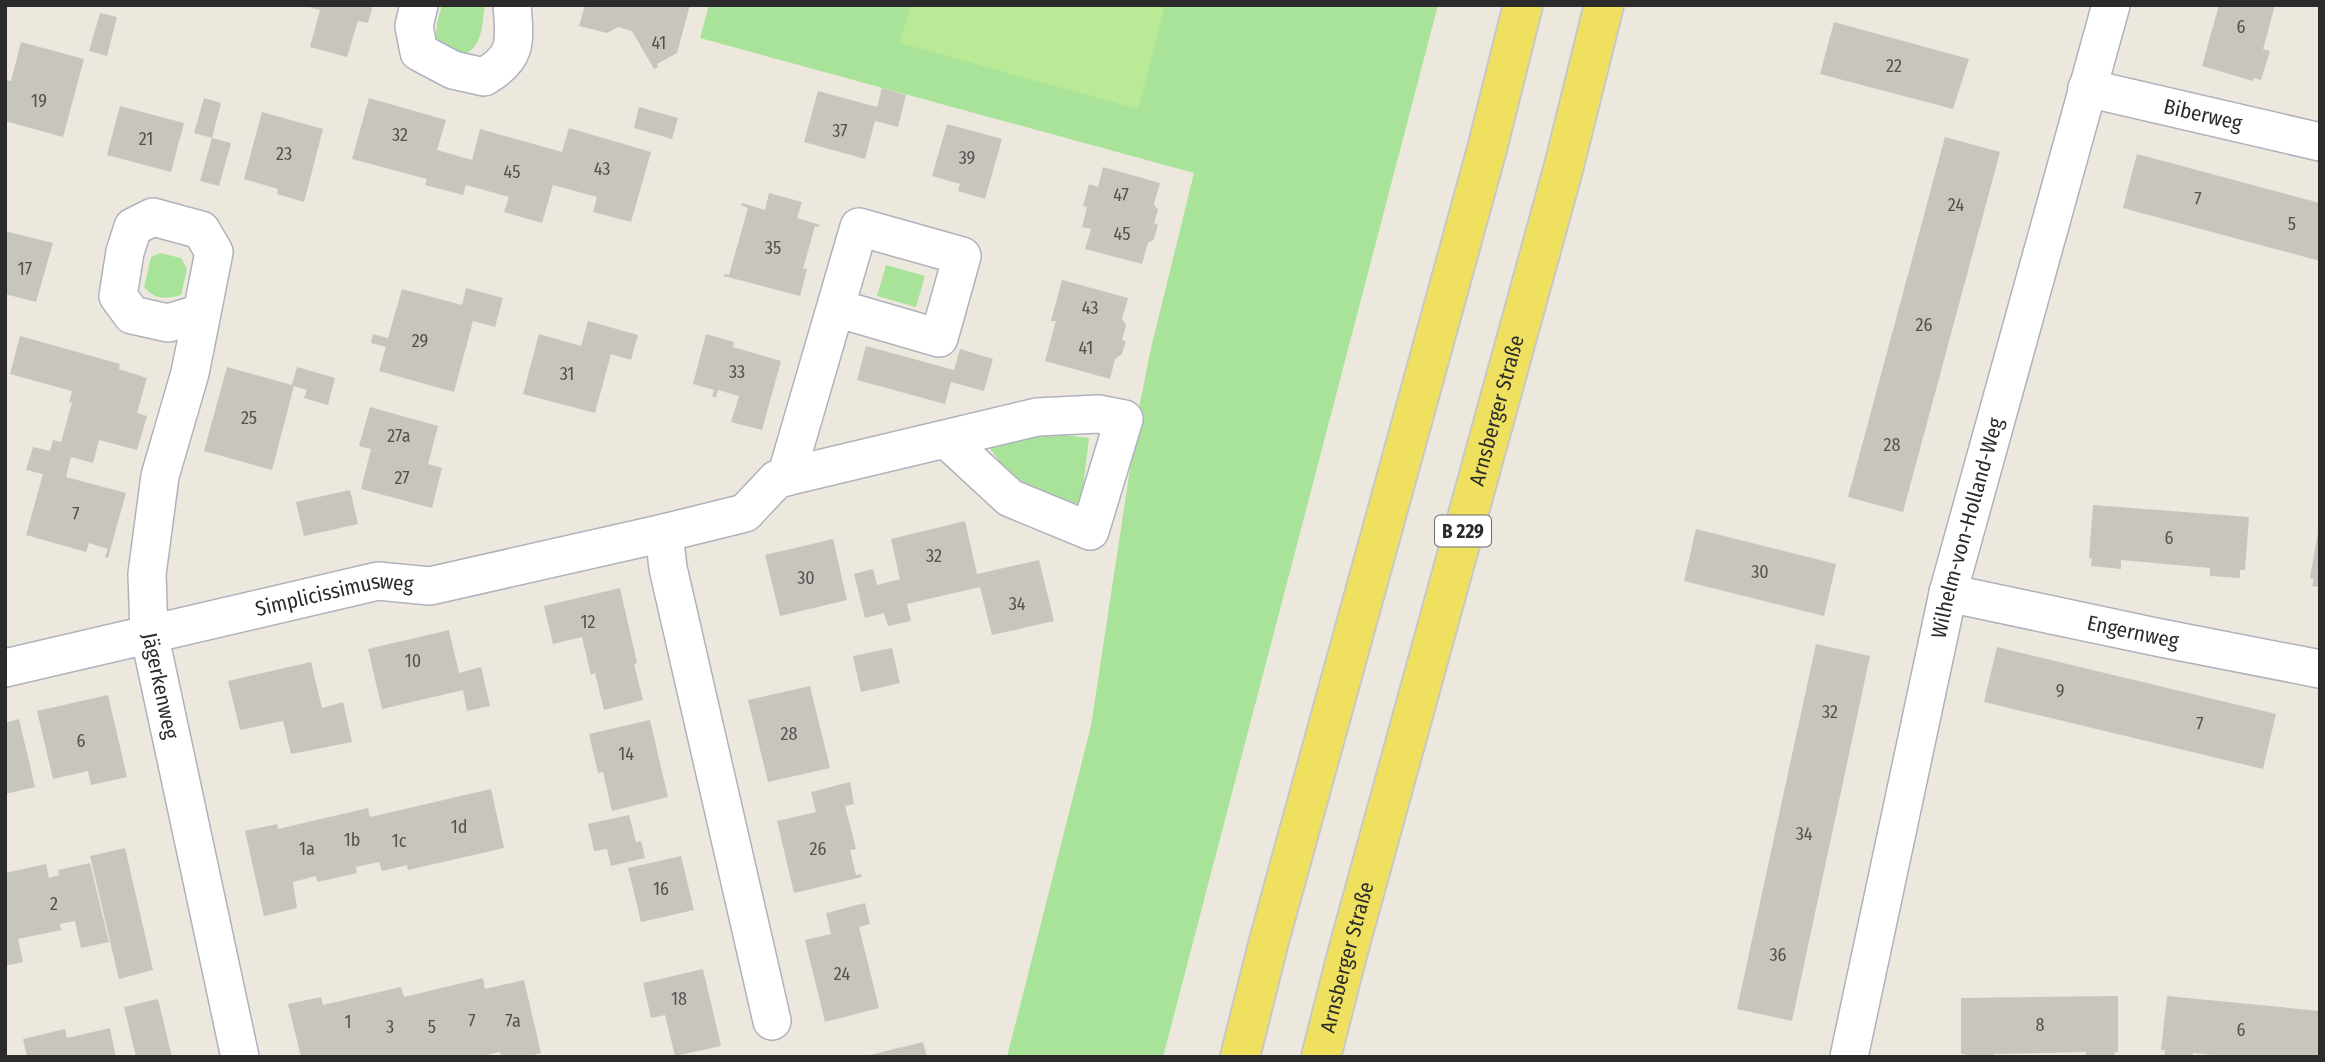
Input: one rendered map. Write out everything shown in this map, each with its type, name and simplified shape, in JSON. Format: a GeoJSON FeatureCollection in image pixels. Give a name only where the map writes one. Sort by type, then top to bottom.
{"type":"FeatureCollection","features":[{"type":"Feature","properties":{"kind":"main road"},"geometry":{"type":"LineString","coordinates":[[1240,1057],[1269,941],[1487,149],[1523,5]]}},
{"type":"Feature","properties":{"kind":"main road","name":"Arnsberger Straße"},"geometry":{"type":"LineString","coordinates":[[1321,1057],[1564,166],[1604,5]]}},
{"type":"Feature","properties":{"kind":"street"},"geometry":{"type":"LineString","coordinates":[[419,5],[414,26],[419,52],[453,70],[484,77],[500,68],[514,47],[512,5]]}},
{"type":"Feature","properties":{"kind":"street","name":"Wilhelm-von-Holland-Weg"},"geometry":{"type":"LineString","coordinates":[[1849,1057],[1948,593],[2111,5]]}},
{"type":"Feature","properties":{"kind":"street","name":"Biberweg"},"geometry":{"type":"LineString","coordinates":[[2087,88],[2320,142]]}},
{"type":"Feature","properties":{"kind":"street"},"geometry":{"type":"LineString","coordinates":[[786,477],[836,308]]}},
{"type":"Feature","properties":{"kind":"street","name":"Jägerkenweg"},"geometry":{"type":"LineString","coordinates":[[202,313],[190,373],[160,476],[147,574],[149,633],[240,1057]]}},
{"type":"Feature","properties":{"kind":"street","name":"Simplicissimusweg"},"geometry":{"type":"LineString","coordinates":[[5,668],[378,581],[430,586],[664,533],[745,513],[777,479],[1037,417],[1098,414],[1124,419],[1090,531],[1010,498],[946,439]]}},
{"type":"Feature","properties":{"kind":"street"},"geometry":{"type":"LineString","coordinates":[[664,533],[668,568],[772,1021]]}},
{"type":"Feature","properties":{"kind":"street","name":"Engernweg"},"geometry":{"type":"LineString","coordinates":[[1948,593],[2156,638],[2320,669]]}},
{"type":"Feature","properties":{"kind":"green space"},"geometry":{"type":"Polygon","coordinates":[[[442,5],[485,5],[478,41],[462,56],[449,52],[436,38],[442,5]]]}},
{"type":"Feature","properties":{"kind":"green space"},"geometry":{"type":"Polygon","coordinates":[[[709,5],[1438,5],[1163,1057],[1007,1057],[1091,726],[1140,403],[1194,173],[700,38],[709,5]]]}},
{"type":"Feature","properties":{"kind":"green space"},"geometry":{"type":"Polygon","coordinates":[[[911,5],[1165,5],[1138,109],[900,43],[911,5]]]}},
{"type":"Feature","properties":{"kind":"green space"},"geometry":{"type":"Polygon","coordinates":[[[160,253],[181,258],[187,269],[181,295],[161,297],[144,287],[151,257],[160,253]]]}},
{"type":"Feature","properties":{"kind":"green space"},"geometry":{"type":"Polygon","coordinates":[[[886,265],[925,276],[916,307],[877,296],[886,265]]]}},
{"type":"Feature","properties":{"kind":"green space"},"geometry":{"type":"Polygon","coordinates":[[[1022,435],[1089,438],[1081,505],[1040,492],[1008,472],[990,448],[1022,435]]]}},
{"type":"Feature","properties":{"kind":"building"},"geometry":{"type":"Polygon","coordinates":[[[312,5],[373,5],[368,23],[358,21],[347,57],[310,47],[320,10],[311,8],[312,5]]]}},
{"type":"Feature","properties":{"kind":"building"},"geometry":{"type":"Polygon","coordinates":[[[585,5],[690,5],[677,53],[657,64],[658,67],[654,69],[632,31],[618,27],[607,33],[579,26],[585,5]]]}},
{"type":"Feature","properties":{"kind":"building"},"geometry":{"type":"Polygon","coordinates":[[[2219,5],[2275,5],[2263,49],[2270,51],[2261,80],[2254,78],[2253,81],[2202,66],[2219,5]]]}},
{"type":"Feature","properties":{"kind":"building"},"geometry":{"type":"Polygon","coordinates":[[[100,13],[117,17],[107,56],[89,51],[100,13]]]}},
{"type":"Feature","properties":{"kind":"building"},"geometry":{"type":"Polygon","coordinates":[[[1834,22],[1969,59],[1953,109],[1820,74],[1834,22]]]}},
{"type":"Feature","properties":{"kind":"building"},"geometry":{"type":"Polygon","coordinates":[[[21,42],[84,59],[63,137],[5,121],[5,80],[11,81],[21,42]]]}},
{"type":"Feature","properties":{"kind":"building"},"geometry":{"type":"Polygon","coordinates":[[[882,88],[906,95],[898,127],[875,121],[865,159],[804,142],[818,91],[877,107],[882,88]]]}},
{"type":"Feature","properties":{"kind":"building"},"geometry":{"type":"Polygon","coordinates":[[[204,98],[221,103],[212,138],[194,133],[204,98]]]}},
{"type":"Feature","properties":{"kind":"building"},"geometry":{"type":"Polygon","coordinates":[[[369,98],[446,120],[437,150],[472,160],[480,129],[562,152],[569,128],[651,152],[631,222],[593,212],[597,197],[553,185],[542,223],[504,212],[509,197],[466,185],[463,195],[425,185],[427,179],[352,159],[369,98]]]}},
{"type":"Feature","properties":{"kind":"building"},"geometry":{"type":"Polygon","coordinates":[[[120,106],[184,123],[171,172],[107,155],[120,106]]]}},
{"type":"Feature","properties":{"kind":"building"},"geometry":{"type":"Polygon","coordinates":[[[639,107],[678,118],[672,139],[634,128],[639,107]]]}},
{"type":"Feature","properties":{"kind":"building"},"geometry":{"type":"Polygon","coordinates":[[[262,112],[323,129],[304,202],[277,194],[278,189],[244,179],[262,112]]]}},
{"type":"Feature","properties":{"kind":"building"},"geometry":{"type":"Polygon","coordinates":[[[947,124],[1002,139],[985,199],[958,191],[960,184],[932,176],[947,124]]]}},
{"type":"Feature","properties":{"kind":"building"},"geometry":{"type":"Polygon","coordinates":[[[1945,137],[2000,152],[1903,512],[1848,497],[1945,137]]]}},
{"type":"Feature","properties":{"kind":"building"},"geometry":{"type":"Polygon","coordinates":[[[212,138],[231,143],[219,186],[200,181],[212,138]]]}},
{"type":"Feature","properties":{"kind":"building"},"geometry":{"type":"Polygon","coordinates":[[[2137,154],[2320,203],[2320,261],[2123,208],[2137,154]]]}},
{"type":"Feature","properties":{"kind":"building"},"geometry":{"type":"Polygon","coordinates":[[[1103,167],[1160,183],[1154,204],[1158,210],[1154,223],[1158,225],[1154,239],[1148,243],[1142,264],[1085,249],[1091,229],[1082,227],[1087,207],[1083,206],[1089,184],[1098,187],[1103,167]]]}},
{"type":"Feature","properties":{"kind":"building"},"geometry":{"type":"Polygon","coordinates":[[[769,193],[802,202],[797,218],[820,225],[815,226],[803,269],[807,269],[800,296],[724,276],[729,275],[748,208],[741,205],[742,203],[765,210],[769,193]]]}},
{"type":"Feature","properties":{"kind":"building"},"geometry":{"type":"Polygon","coordinates":[[[5,231],[53,243],[36,302],[5,294],[5,231]]]}},
{"type":"Feature","properties":{"kind":"building"},"geometry":{"type":"Polygon","coordinates":[[[1062,280],[1128,298],[1122,319],[1126,325],[1122,340],[1126,341],[1122,354],[1115,359],[1110,379],[1045,361],[1056,321],[1051,321],[1062,280]]]}},
{"type":"Feature","properties":{"kind":"building"},"geometry":{"type":"Polygon","coordinates":[[[466,288],[503,298],[495,327],[473,321],[454,392],[379,371],[386,347],[371,343],[373,334],[388,338],[402,289],[462,305],[466,288]]]}},
{"type":"Feature","properties":{"kind":"building"},"geometry":{"type":"Polygon","coordinates":[[[588,321],[638,335],[631,360],[611,354],[595,413],[523,394],[539,334],[581,346],[588,321]]]}},
{"type":"Feature","properties":{"kind":"building"},"geometry":{"type":"Polygon","coordinates":[[[706,334],[734,342],[733,347],[781,361],[762,430],[731,422],[739,396],[718,390],[716,398],[712,396],[714,390],[693,384],[706,334]]]}},
{"type":"Feature","properties":{"kind":"building"},"geometry":{"type":"Polygon","coordinates":[[[20,336],[120,364],[119,369],[147,378],[137,413],[147,416],[137,450],[99,440],[93,463],[71,457],[66,477],[126,493],[108,558],[105,557],[108,549],[89,543],[86,552],[26,535],[43,474],[26,470],[33,447],[50,451],[53,440],[61,442],[72,403],[69,402],[72,391],[10,374],[20,336]]]}},
{"type":"Feature","properties":{"kind":"building"},"geometry":{"type":"Polygon","coordinates":[[[866,346],[954,370],[960,349],[993,359],[984,391],[951,382],[945,404],[857,380],[866,346]]]}},
{"type":"Feature","properties":{"kind":"building"},"geometry":{"type":"Polygon","coordinates":[[[227,367],[292,385],[297,367],[335,378],[328,405],[304,398],[307,390],[294,386],[272,470],[204,451],[227,367]]]}},
{"type":"Feature","properties":{"kind":"building"},"geometry":{"type":"Polygon","coordinates":[[[370,407],[438,426],[428,464],[442,468],[432,508],[361,489],[371,449],[359,446],[370,407]]]}},
{"type":"Feature","properties":{"kind":"building"},"geometry":{"type":"Polygon","coordinates":[[[350,490],[358,524],[304,536],[296,502],[350,490]]]}},
{"type":"Feature","properties":{"kind":"building"},"geometry":{"type":"Polygon","coordinates":[[[2093,505],[2249,517],[2245,570],[2240,570],[2240,578],[2210,576],[2210,568],[2121,560],[2121,569],[2091,566],[2092,558],[2089,558],[2093,505]]]}},
{"type":"Feature","properties":{"kind":"building"},"geometry":{"type":"Polygon","coordinates":[[[965,521],[977,574],[1039,560],[1054,621],[992,635],[980,587],[907,604],[911,621],[888,626],[884,613],[865,618],[854,574],[873,569],[877,585],[900,579],[891,539],[965,521]]]}},
{"type":"Feature","properties":{"kind":"building"},"geometry":{"type":"Polygon","coordinates":[[[1696,529],[1836,564],[1824,616],[1684,581],[1696,529]]]}},
{"type":"Feature","properties":{"kind":"building"},"geometry":{"type":"Polygon","coordinates":[[[2318,532],[2320,587],[2312,586],[2314,579],[2310,578],[2318,532]]]}},
{"type":"Feature","properties":{"kind":"building"},"geometry":{"type":"Polygon","coordinates":[[[833,539],[847,600],[780,616],[765,555],[833,539]]]}},
{"type":"Feature","properties":{"kind":"building"},"geometry":{"type":"Polygon","coordinates":[[[620,588],[643,700],[604,710],[595,673],[591,675],[582,637],[553,644],[544,606],[620,588]]]}},
{"type":"Feature","properties":{"kind":"building"},"geometry":{"type":"Polygon","coordinates":[[[449,630],[459,673],[481,667],[490,706],[467,711],[463,690],[382,709],[368,649],[449,630]]]}},
{"type":"Feature","properties":{"kind":"building"},"geometry":{"type":"Polygon","coordinates":[[[1816,644],[1870,656],[1792,1021],[1737,1009],[1816,644]]]}},
{"type":"Feature","properties":{"kind":"building"},"geometry":{"type":"Polygon","coordinates":[[[1997,647],[2276,714],[2263,769],[1984,702],[1997,647]]]}},
{"type":"Feature","properties":{"kind":"building"},"geometry":{"type":"Polygon","coordinates":[[[892,648],[900,683],[861,692],[853,656],[892,648]]]}},
{"type":"Feature","properties":{"kind":"building"},"geometry":{"type":"Polygon","coordinates":[[[311,662],[322,708],[343,702],[352,742],[291,754],[283,721],[240,730],[228,681],[311,662]]]}},
{"type":"Feature","properties":{"kind":"building"},"geometry":{"type":"Polygon","coordinates":[[[810,686],[830,768],[768,782],[748,700],[810,686]]]}},
{"type":"Feature","properties":{"kind":"building"},"geometry":{"type":"Polygon","coordinates":[[[108,695],[127,777],[91,785],[88,771],[53,779],[37,711],[108,695]]]}},
{"type":"Feature","properties":{"kind":"building"},"geometry":{"type":"Polygon","coordinates":[[[19,719],[35,787],[5,794],[5,723],[19,719]]]}},
{"type":"Feature","properties":{"kind":"building"},"geometry":{"type":"Polygon","coordinates":[[[650,720],[668,797],[612,811],[603,772],[598,773],[589,734],[650,720]]]}},
{"type":"Feature","properties":{"kind":"building"},"geometry":{"type":"Polygon","coordinates":[[[850,782],[854,804],[845,806],[856,849],[850,850],[856,875],[861,874],[862,877],[794,893],[777,821],[816,812],[811,792],[850,782]]]}},
{"type":"Feature","properties":{"kind":"building"},"geometry":{"type":"Polygon","coordinates":[[[491,789],[504,848],[408,870],[407,865],[382,871],[379,862],[356,867],[357,873],[317,882],[316,876],[293,882],[297,908],[264,916],[245,831],[277,824],[278,829],[368,808],[370,817],[491,789]]]}},
{"type":"Feature","properties":{"kind":"building"},"geometry":{"type":"Polygon","coordinates":[[[629,815],[636,842],[641,841],[645,858],[611,866],[607,849],[594,851],[588,824],[629,815]]]}},
{"type":"Feature","properties":{"kind":"building"},"geometry":{"type":"Polygon","coordinates":[[[125,848],[153,970],[119,979],[90,856],[125,848]]]}},
{"type":"Feature","properties":{"kind":"building"},"geometry":{"type":"Polygon","coordinates":[[[681,856],[694,910],[641,922],[628,868],[681,856]]]}},
{"type":"Feature","properties":{"kind":"building"},"geometry":{"type":"Polygon","coordinates":[[[90,863],[109,942],[81,948],[75,921],[60,924],[61,930],[18,939],[23,962],[5,966],[5,873],[46,864],[49,878],[59,875],[58,870],[90,863]]]}},
{"type":"Feature","properties":{"kind":"building"},"geometry":{"type":"Polygon","coordinates":[[[865,903],[870,924],[859,927],[879,1008],[825,1022],[805,940],[831,934],[826,913],[865,903]]]}},
{"type":"Feature","properties":{"kind":"building"},"geometry":{"type":"Polygon","coordinates":[[[703,969],[721,1046],[675,1056],[665,1015],[651,1018],[643,983],[703,969]]]}},
{"type":"Feature","properties":{"kind":"building"},"geometry":{"type":"Polygon","coordinates":[[[483,978],[485,989],[524,980],[541,1053],[526,1057],[501,1057],[500,1052],[479,1057],[301,1057],[288,1004],[321,997],[323,1005],[401,987],[404,997],[483,978]]]}},
{"type":"Feature","properties":{"kind":"building"},"geometry":{"type":"Polygon","coordinates":[[[2118,996],[2118,1052],[2115,1052],[2115,1057],[2086,1057],[2086,1052],[1994,1054],[1994,1057],[1965,1057],[1965,1054],[1961,1054],[1961,998],[2118,996]]]}},
{"type":"Feature","properties":{"kind":"building"},"geometry":{"type":"Polygon","coordinates":[[[2167,996],[2320,1011],[2319,1057],[2232,1057],[2193,1053],[2193,1057],[2164,1057],[2165,1050],[2161,1050],[2167,996]]]}},
{"type":"Feature","properties":{"kind":"building"},"geometry":{"type":"Polygon","coordinates":[[[158,999],[172,1057],[136,1057],[124,1007],[158,999]]]}},
{"type":"Feature","properties":{"kind":"building"},"geometry":{"type":"Polygon","coordinates":[[[110,1028],[116,1057],[27,1057],[23,1039],[65,1029],[67,1038],[110,1028]]]}},
{"type":"Feature","properties":{"kind":"building"},"geometry":{"type":"Polygon","coordinates":[[[923,1042],[927,1057],[866,1057],[866,1056],[923,1042]]]}}]}
